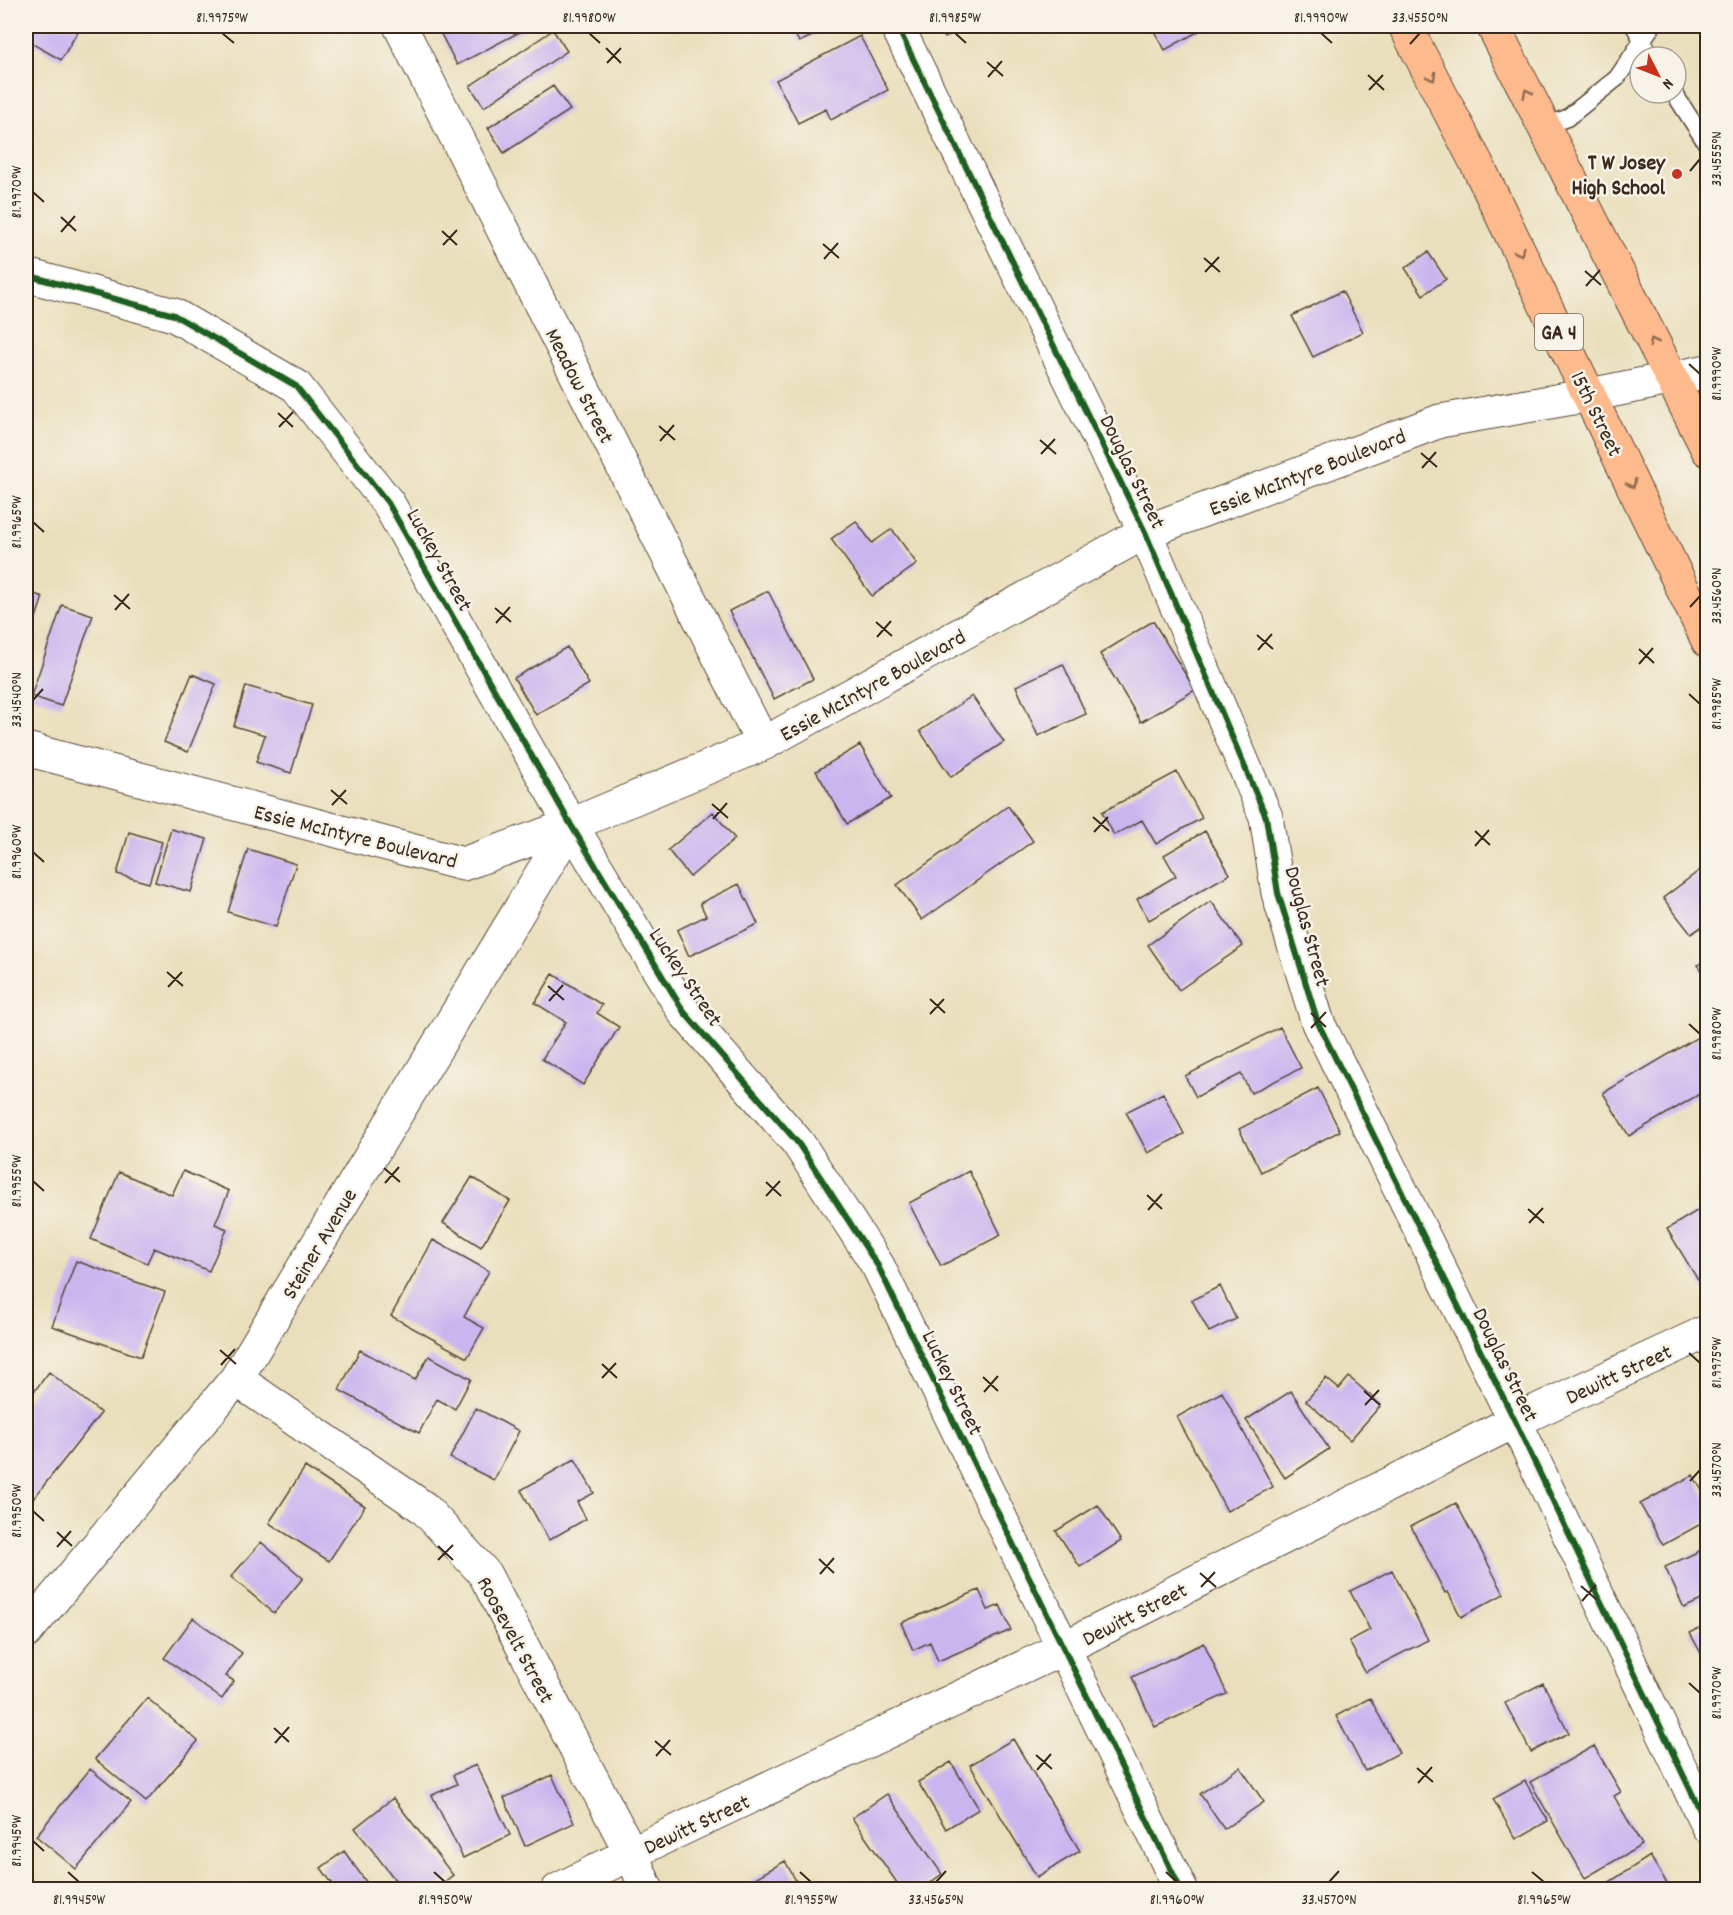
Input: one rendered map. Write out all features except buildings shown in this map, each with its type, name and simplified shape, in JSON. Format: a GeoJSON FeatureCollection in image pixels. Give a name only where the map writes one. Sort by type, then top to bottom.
{"type":"FeatureCollection","features":[{"type":"Feature","properties":{"kind":"main road","name":"15th Street"},"geometry":{"type":"LineString","coordinates":[[1405,26],[1477,164],[1707,641]]}},
{"type":"Feature","properties":{"kind":"main road"},"geometry":{"type":"LineString","coordinates":[[1493,26],[1707,450]]}},
{"type":"Feature","properties":{"kind":"street","name":"Meadow Street"},"geometry":{"type":"LineString","coordinates":[[400,26],[763,744]]}},
{"type":"Feature","properties":{"kind":"street","name":"Douglas Street"},"geometry":{"type":"LineString","coordinates":[[897,26],[1145,532],[1266,817],[1278,893],[1318,1023],[1515,1422],[1707,1827]]}},
{"type":"Feature","properties":{"kind":"street","name":"Luckey Street"},"geometry":{"type":"LineString","coordinates":[[26,274],[174,315],[296,386],[388,503],[571,825],[684,1012],[798,1143],[878,1266],[1181,1890]]}},
{"type":"Feature","properties":{"kind":"street","name":"Essie McIntyre Boulevard"},"geometry":{"type":"LineString","coordinates":[[26,749],[463,864],[571,825],[763,744],[1145,532],[1440,421],[1590,395],[1707,371]]}},
{"type":"Feature","properties":{"kind":"street","name":"Steiner Avenue"},"geometry":{"type":"LineString","coordinates":[[26,1632],[236,1379],[571,825]]}},
{"type":"Feature","properties":{"kind":"street","name":"Dewitt Street"},"geometry":{"type":"LineString","coordinates":[[558,1890],[631,1853],[1064,1648],[1515,1422],[1707,1331]]}},
{"type":"Feature","properties":{"kind":"street","name":"Roosevelt Street"},"geometry":{"type":"LineString","coordinates":[[236,1379],[424,1508],[484,1573],[631,1853],[647,1890]]}},
{"type":"Feature","properties":{"kind":"lane"},"geometry":{"type":"LineString","coordinates":[[1544,126],[1567,118],[1617,78],[1638,33],[1652,26]]}},
{"type":"Feature","properties":{"kind":"lane"},"geometry":{"type":"LineString","coordinates":[[1681,105],[1707,146]]}},
{"type":"Feature","properties":{"kind":"cycle path"},"geometry":{"type":"LineString","coordinates":[[897,26],[1145,532],[1266,817],[1278,893],[1318,1023],[1515,1421],[1708,1827]]}},
{"type":"Feature","properties":{"kind":"cycle path"},"geometry":{"type":"LineString","coordinates":[[26,275],[174,315],[296,386],[388,503],[571,825],[684,1012],[798,1143],[878,1266],[1181,1890]]}},
{"type":"Feature","properties":{"kind":"place","name":"T W Josey High School"},"geometry":{"type":"Point","coordinates":[1677,174]}}]}
